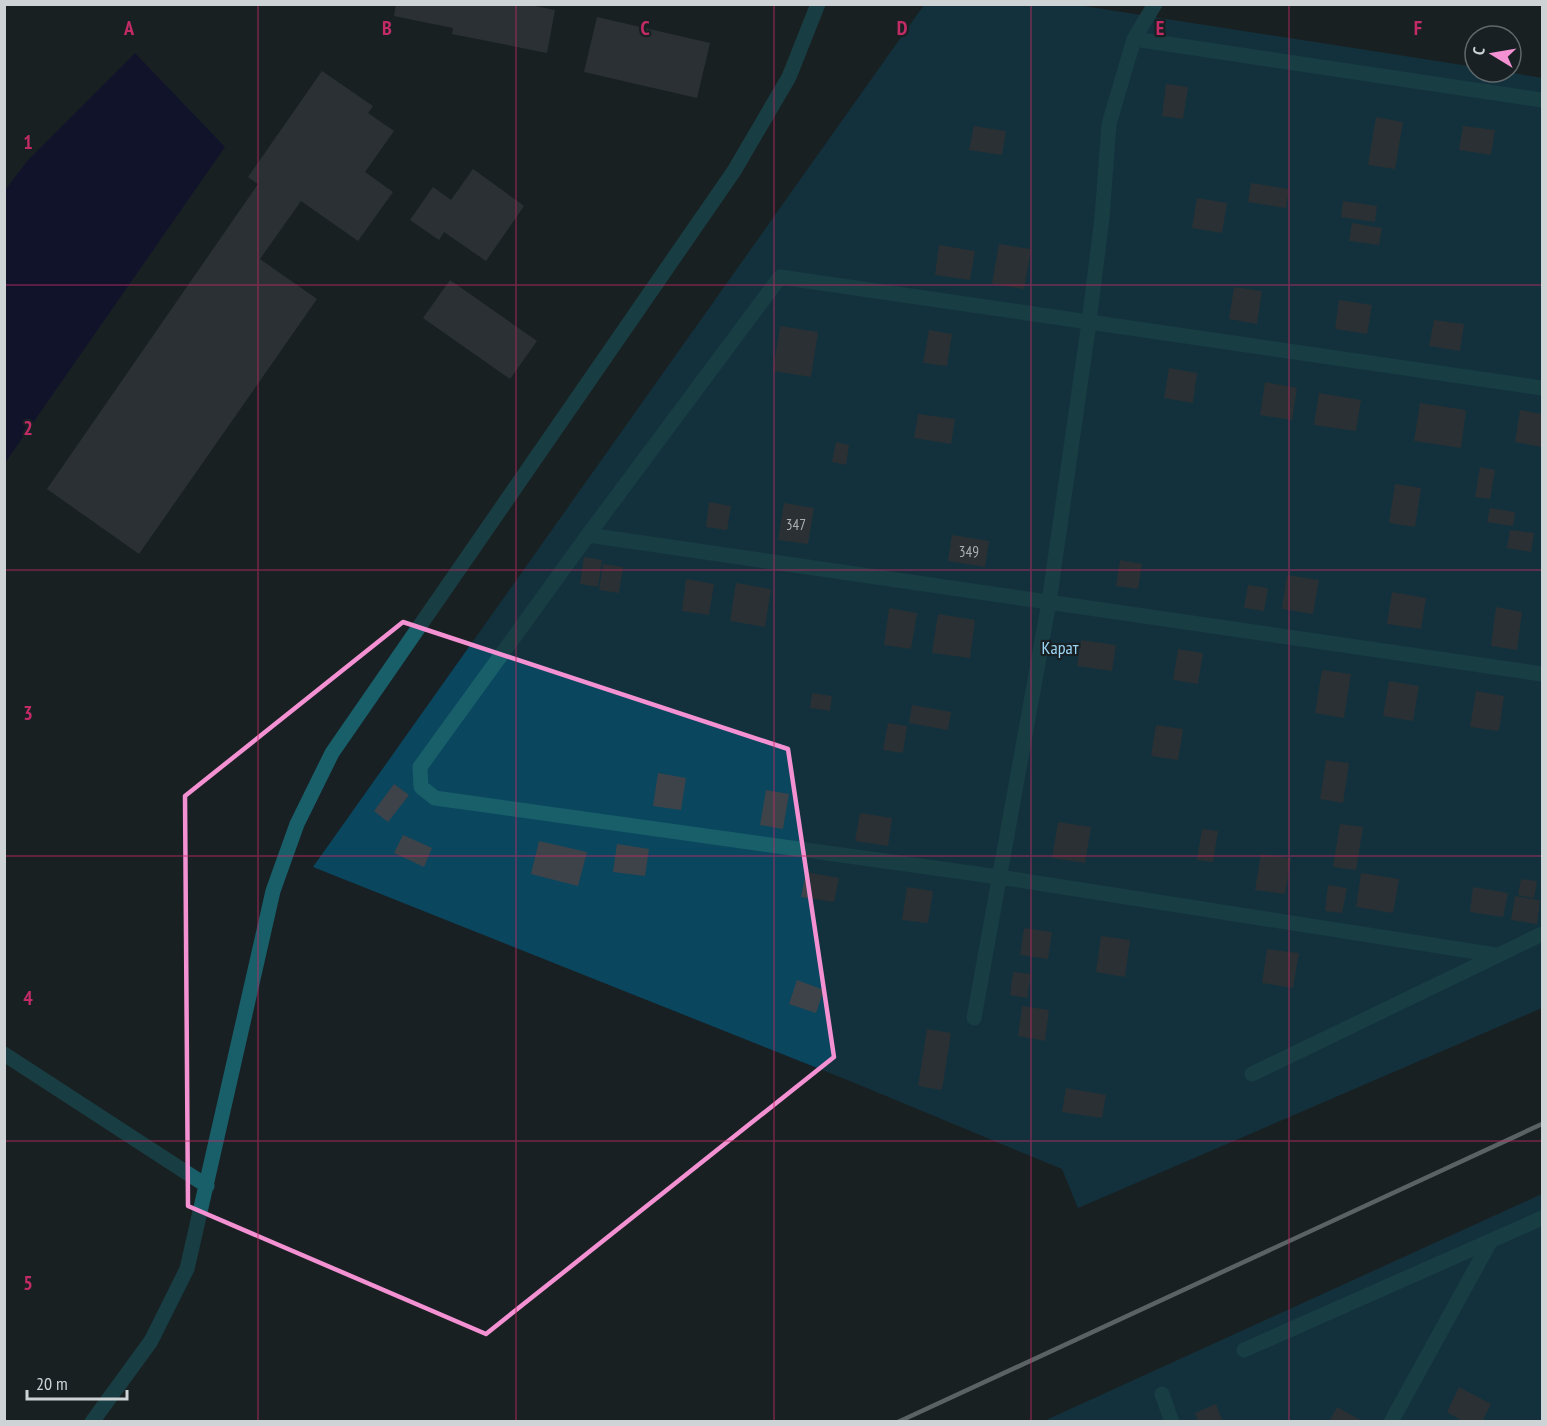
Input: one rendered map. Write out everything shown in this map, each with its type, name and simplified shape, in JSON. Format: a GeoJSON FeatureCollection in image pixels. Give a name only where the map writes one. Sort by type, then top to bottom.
{"type":"FeatureCollection","features":[{"type":"Feature","properties":{"kind":"lane"},"geometry":{"type":"LineString","coordinates":[[92,1422],[150,1341],[187,1269],[273,891],[297,824],[332,753],[735,171],[789,77],[818,4]]}},
{"type":"Feature","properties":{"kind":"lane"},"geometry":{"type":"LineString","coordinates":[[974,1018],[1049,602],[1089,322],[1102,218],[1109,124],[1134,39],[1155,4]]}},
{"type":"Feature","properties":{"kind":"lane"},"geometry":{"type":"LineString","coordinates":[[1134,39],[1542,100]]}},
{"type":"Feature","properties":{"kind":"lane"},"geometry":{"type":"LineString","coordinates":[[1496,956],[999,878],[435,798],[421,787],[420,767],[588,535],[780,277],[1542,388]]}},
{"type":"Feature","properties":{"kind":"lane"},"geometry":{"type":"LineString","coordinates":[[588,535],[1542,674]]}},
{"type":"Feature","properties":{"kind":"lane"},"geometry":{"type":"LineString","coordinates":[[1252,1074],[1542,934]]}},
{"type":"Feature","properties":{"kind":"lane"},"geometry":{"type":"LineString","coordinates":[[4,1054],[207,1186]]}},
{"type":"Feature","properties":{"kind":"lane"},"geometry":{"type":"LineString","coordinates":[[1244,1350],[1542,1218]]}},
{"type":"Feature","properties":{"kind":"lane"},"geometry":{"type":"LineString","coordinates":[[1391,1422],[1490,1242]]}},
{"type":"Feature","properties":{"kind":"lane"},"geometry":{"type":"LineString","coordinates":[[1162,1394],[1173,1422]]}},
{"type":"Feature","properties":{"kind":"highlighted area"},"geometry":{"type":"Polygon","coordinates":[[[403,622],[788,749],[834,1057],[486,1334],[188,1206],[185,796],[403,622]]]}},
{"type":"Feature","properties":{"kind":"green space","name":"Карат"},"geometry":{"type":"Polygon","coordinates":[[[924,5],[1077,5],[1463,65],[1463,84],[1523,84],[1523,75],[1542,78],[1542,1008],[1078,1208],[1062,1169],[850,1081],[313,867],[924,5]]]}},
{"type":"Feature","properties":{"kind":"green space"},"geometry":{"type":"Polygon","coordinates":[[[1542,1194],[1542,1421],[1044,1421],[1542,1194]]]}},
{"type":"Feature","properties":{"kind":"shaded area"},"geometry":{"type":"Polygon","coordinates":[[[135,53],[225,147],[5,463],[5,190],[28,160],[135,53]]]}},
{"type":"Feature","properties":{"kind":"building"},"geometry":{"type":"Polygon","coordinates":[[[396,4],[525,4],[555,10],[547,53],[452,34],[453,28],[394,16],[396,4]]]}},
{"type":"Feature","properties":{"kind":"building"},"geometry":{"type":"Polygon","coordinates":[[[597,17],[710,43],[697,98],[584,72],[597,17]]]}},
{"type":"Feature","properties":{"kind":"building"},"geometry":{"type":"Polygon","coordinates":[[[322,71],[373,106],[368,113],[394,131],[365,172],[393,192],[358,241],[301,201],[260,259],[317,299],[139,554],[47,489],[258,184],[248,177],[322,71]]]}},
{"type":"Feature","properties":{"kind":"building"},"geometry":{"type":"Polygon","coordinates":[[[1166,84],[1188,87],[1183,119],[1162,116],[1166,84]]]}},
{"type":"Feature","properties":{"kind":"building"},"geometry":{"type":"Polygon","coordinates":[[[1376,117],[1403,122],[1395,169],[1368,165],[1376,117]]]}},
{"type":"Feature","properties":{"kind":"building"},"geometry":{"type":"Polygon","coordinates":[[[974,126],[1006,131],[1002,155],[969,150],[974,126]]]}},
{"type":"Feature","properties":{"kind":"building"},"geometry":{"type":"Polygon","coordinates":[[[1463,126],[1495,130],[1491,155],[1459,150],[1463,126]]]}},
{"type":"Feature","properties":{"kind":"building"},"geometry":{"type":"Polygon","coordinates":[[[473,169],[524,206],[486,261],[444,232],[439,240],[410,220],[433,187],[451,200],[473,169]]]}},
{"type":"Feature","properties":{"kind":"building"},"geometry":{"type":"Polygon","coordinates":[[[1251,183],[1289,189],[1286,208],[1248,202],[1251,183]]]}},
{"type":"Feature","properties":{"kind":"building"},"geometry":{"type":"Polygon","coordinates":[[[1197,198],[1227,203],[1222,233],[1192,228],[1197,198]]]}},
{"type":"Feature","properties":{"kind":"building"},"geometry":{"type":"Polygon","coordinates":[[[1343,201],[1377,206],[1375,222],[1341,217],[1343,201]]]}},
{"type":"Feature","properties":{"kind":"building"},"geometry":{"type":"Polygon","coordinates":[[[1352,223],[1382,228],[1379,245],[1349,241],[1352,223]]]}},
{"type":"Feature","properties":{"kind":"building"},"geometry":{"type":"Polygon","coordinates":[[[999,244],[1031,249],[1024,289],[992,284],[999,244]]]}},
{"type":"Feature","properties":{"kind":"building"},"geometry":{"type":"Polygon","coordinates":[[[939,245],[975,251],[970,280],[935,275],[939,245]]]}},
{"type":"Feature","properties":{"kind":"building"},"geometry":{"type":"Polygon","coordinates":[[[450,280],[537,341],[510,379],[423,318],[450,280]]]}},
{"type":"Feature","properties":{"kind":"building"},"geometry":{"type":"Polygon","coordinates":[[[1234,287],[1262,291],[1257,324],[1229,319],[1234,287]]]}},
{"type":"Feature","properties":{"kind":"building"},"geometry":{"type":"Polygon","coordinates":[[[1339,300],[1372,305],[1367,334],[1335,329],[1339,300]]]}},
{"type":"Feature","properties":{"kind":"building"},"geometry":{"type":"Polygon","coordinates":[[[1434,320],[1464,324],[1460,351],[1429,346],[1434,320]]]}},
{"type":"Feature","properties":{"kind":"building"},"geometry":{"type":"Polygon","coordinates":[[[780,326],[818,332],[811,377],[773,371],[780,326]]]}},
{"type":"Feature","properties":{"kind":"building"},"geometry":{"type":"Polygon","coordinates":[[[929,330],[952,334],[947,366],[923,363],[929,330]]]}},
{"type":"Feature","properties":{"kind":"building"},"geometry":{"type":"Polygon","coordinates":[[[1169,368],[1197,373],[1193,403],[1164,398],[1169,368]]]}},
{"type":"Feature","properties":{"kind":"building"},"geometry":{"type":"Polygon","coordinates":[[[1265,382],[1297,388],[1292,420],[1260,415],[1265,382]]]}},
{"type":"Feature","properties":{"kind":"building"},"geometry":{"type":"Polygon","coordinates":[[[1319,393],[1361,400],[1356,431],[1314,425],[1319,393]]]}},
{"type":"Feature","properties":{"kind":"building"},"geometry":{"type":"Polygon","coordinates":[[[1420,403],[1466,410],[1461,448],[1414,441],[1420,403]]]}},
{"type":"Feature","properties":{"kind":"building"},"geometry":{"type":"Polygon","coordinates":[[[1520,410],[1542,414],[1542,447],[1515,442],[1520,410]]]}},
{"type":"Feature","properties":{"kind":"building"},"geometry":{"type":"Polygon","coordinates":[[[918,414],[955,419],[951,444],[914,438],[918,414]]]}},
{"type":"Feature","properties":{"kind":"building"},"geometry":{"type":"Polygon","coordinates":[[[836,442],[849,445],[846,465],[832,462],[836,442]]]}},
{"type":"Feature","properties":{"kind":"building"},"geometry":{"type":"Polygon","coordinates":[[[1480,467],[1495,470],[1490,499],[1475,497],[1480,467]]]}},
{"type":"Feature","properties":{"kind":"building"},"geometry":{"type":"Polygon","coordinates":[[[1395,484],[1421,488],[1415,527],[1389,523],[1395,484]]]}},
{"type":"Feature","properties":{"kind":"building"},"geometry":{"type":"Polygon","coordinates":[[[709,502],[731,506],[727,530],[706,527],[709,502]]]}},
{"type":"Feature","properties":{"kind":"building"},"geometry":{"type":"Polygon","coordinates":[[[784,503],[814,508],[808,544],[778,540],[784,503]]]}},
{"type":"Feature","properties":{"kind":"building"},"geometry":{"type":"Polygon","coordinates":[[[1490,508],[1515,512],[1513,526],[1487,522],[1490,508]]]}},
{"type":"Feature","properties":{"kind":"building"},"geometry":{"type":"Polygon","coordinates":[[[1510,530],[1534,533],[1531,552],[1507,548],[1510,530]]]}},
{"type":"Feature","properties":{"kind":"building"},"geometry":{"type":"Polygon","coordinates":[[[952,535],[989,541],[985,567],[948,561],[952,535]]]}},
{"type":"Feature","properties":{"kind":"building"},"geometry":{"type":"Polygon","coordinates":[[[584,557],[602,560],[598,587],[580,584],[584,557]]]}},
{"type":"Feature","properties":{"kind":"building"},"geometry":{"type":"Polygon","coordinates":[[[1120,560],[1142,564],[1138,589],[1116,586],[1120,560]]]}},
{"type":"Feature","properties":{"kind":"building"},"geometry":{"type":"Polygon","coordinates":[[[603,564],[623,567],[619,593],[599,590],[603,564]]]}},
{"type":"Feature","properties":{"kind":"building"},"geometry":{"type":"Polygon","coordinates":[[[1287,575],[1319,580],[1313,614],[1282,609],[1287,575]]]}},
{"type":"Feature","properties":{"kind":"building"},"geometry":{"type":"Polygon","coordinates":[[[686,579],[714,584],[709,615],[682,611],[686,579]]]}},
{"type":"Feature","properties":{"kind":"building"},"geometry":{"type":"Polygon","coordinates":[[[736,583],[771,589],[765,627],[730,621],[736,583]]]}},
{"type":"Feature","properties":{"kind":"building"},"geometry":{"type":"Polygon","coordinates":[[[1248,585],[1268,588],[1264,611],[1244,608],[1248,585]]]}},
{"type":"Feature","properties":{"kind":"building"},"geometry":{"type":"Polygon","coordinates":[[[1392,592],[1426,598],[1421,629],[1387,624],[1392,592]]]}},
{"type":"Feature","properties":{"kind":"building"},"geometry":{"type":"Polygon","coordinates":[[[1496,607],[1522,612],[1517,650],[1491,646],[1496,607]]]}},
{"type":"Feature","properties":{"kind":"building"},"geometry":{"type":"Polygon","coordinates":[[[889,608],[917,613],[911,649],[884,645],[889,608]]]}},
{"type":"Feature","properties":{"kind":"building"},"geometry":{"type":"Polygon","coordinates":[[[938,614],[975,620],[970,658],[932,653],[938,614]]]}},
{"type":"Feature","properties":{"kind":"building"},"geometry":{"type":"Polygon","coordinates":[[[1081,640],[1116,645],[1112,671],[1077,666],[1081,640]]]}},
{"type":"Feature","properties":{"kind":"building"},"geometry":{"type":"Polygon","coordinates":[[[1178,649],[1203,653],[1198,684],[1173,680],[1178,649]]]}},
{"type":"Feature","properties":{"kind":"building"},"geometry":{"type":"Polygon","coordinates":[[[1322,670],[1351,674],[1344,718],[1315,713],[1322,670]]]}},
{"type":"Feature","properties":{"kind":"building"},"geometry":{"type":"Polygon","coordinates":[[[1389,681],[1419,686],[1413,721],[1383,716],[1389,681]]]}},
{"type":"Feature","properties":{"kind":"building"},"geometry":{"type":"Polygon","coordinates":[[[1476,691],[1504,696],[1499,731],[1470,727],[1476,691]]]}},
{"type":"Feature","properties":{"kind":"building"},"geometry":{"type":"Polygon","coordinates":[[[812,693],[832,696],[830,711],[810,708],[812,693]]]}},
{"type":"Feature","properties":{"kind":"building"},"geometry":{"type":"Polygon","coordinates":[[[912,705],[951,712],[948,730],[909,723],[912,705]]]}},
{"type":"Feature","properties":{"kind":"building"},"geometry":{"type":"Polygon","coordinates":[[[888,723],[907,726],[903,753],[883,750],[888,723]]]}},
{"type":"Feature","properties":{"kind":"building"},"geometry":{"type":"Polygon","coordinates":[[[1156,725],[1183,729],[1178,760],[1151,756],[1156,725]]]}},
{"type":"Feature","properties":{"kind":"building"},"geometry":{"type":"Polygon","coordinates":[[[1326,760],[1349,763],[1343,803],[1320,799],[1326,760]]]}},
{"type":"Feature","properties":{"kind":"building"},"geometry":{"type":"Polygon","coordinates":[[[658,773],[686,778],[681,810],[653,806],[658,773]]]}},
{"type":"Feature","properties":{"kind":"building"},"geometry":{"type":"Polygon","coordinates":[[[394,784],[409,795],[388,822],[374,811],[394,784]]]}},
{"type":"Feature","properties":{"kind":"building"},"geometry":{"type":"Polygon","coordinates":[[[766,790],[789,794],[783,829],[760,825],[766,790]]]}},
{"type":"Feature","properties":{"kind":"building"},"geometry":{"type":"Polygon","coordinates":[[[860,813],[892,818],[888,846],[855,841],[860,813]]]}},
{"type":"Feature","properties":{"kind":"building"},"geometry":{"type":"Polygon","coordinates":[[[1058,822],[1091,827],[1085,863],[1052,858],[1058,822]]]}},
{"type":"Feature","properties":{"kind":"building"},"geometry":{"type":"Polygon","coordinates":[[[1340,824],[1363,827],[1356,870],[1333,867],[1340,824]]]}},
{"type":"Feature","properties":{"kind":"building"},"geometry":{"type":"Polygon","coordinates":[[[1202,829],[1218,831],[1213,862],[1197,860],[1202,829]]]}},
{"type":"Feature","properties":{"kind":"building"},"geometry":{"type":"Polygon","coordinates":[[[403,835],[432,848],[424,867],[394,853],[403,835]]]}},
{"type":"Feature","properties":{"kind":"building"},"geometry":{"type":"Polygon","coordinates":[[[539,841],[587,852],[578,886],[531,874],[539,841]]]}},
{"type":"Feature","properties":{"kind":"building"},"geometry":{"type":"Polygon","coordinates":[[[617,844],[649,849],[645,876],[613,872],[617,844]]]}},
{"type":"Feature","properties":{"kind":"building"},"geometry":{"type":"Polygon","coordinates":[[[1261,854],[1291,858],[1285,894],[1255,890],[1261,854]]]}},
{"type":"Feature","properties":{"kind":"building"},"geometry":{"type":"Polygon","coordinates":[[[806,872],[839,878],[834,902],[801,897],[806,872]]]}},
{"type":"Feature","properties":{"kind":"building"},"geometry":{"type":"Polygon","coordinates":[[[1361,873],[1399,879],[1393,913],[1356,907],[1361,873]]]}},
{"type":"Feature","properties":{"kind":"building"},"geometry":{"type":"Polygon","coordinates":[[[1521,879],[1537,881],[1534,898],[1518,895],[1521,879]]]}},
{"type":"Feature","properties":{"kind":"building"},"geometry":{"type":"Polygon","coordinates":[[[1328,885],[1347,888],[1342,913],[1325,911],[1328,885]]]}},
{"type":"Feature","properties":{"kind":"building"},"geometry":{"type":"Polygon","coordinates":[[[907,887],[933,891],[928,923],[902,920],[907,887]]]}},
{"type":"Feature","properties":{"kind":"building"},"geometry":{"type":"Polygon","coordinates":[[[1473,887],[1508,893],[1503,917],[1470,912],[1473,887]]]}},
{"type":"Feature","properties":{"kind":"building"},"geometry":{"type":"Polygon","coordinates":[[[1515,896],[1540,900],[1537,924],[1511,920],[1515,896]]]}},
{"type":"Feature","properties":{"kind":"building"},"geometry":{"type":"Polygon","coordinates":[[[1024,928],[1052,932],[1048,959],[1020,955],[1024,928]]]}},
{"type":"Feature","properties":{"kind":"building"},"geometry":{"type":"Polygon","coordinates":[[[1101,936],[1130,940],[1125,977],[1096,972],[1101,936]]]}},
{"type":"Feature","properties":{"kind":"building"},"geometry":{"type":"Polygon","coordinates":[[[1267,949],[1299,953],[1293,988],[1262,983],[1267,949]]]}},
{"type":"Feature","properties":{"kind":"building"},"geometry":{"type":"Polygon","coordinates":[[[1013,972],[1031,974],[1027,998],[1010,995],[1013,972]]]}},
{"type":"Feature","properties":{"kind":"building"},"geometry":{"type":"Polygon","coordinates":[[[797,980],[824,990],[816,1013],[789,1004],[797,980]]]}},
{"type":"Feature","properties":{"kind":"building"},"geometry":{"type":"Polygon","coordinates":[[[1022,1006],[1049,1010],[1045,1041],[1018,1036],[1022,1006]]]}},
{"type":"Feature","properties":{"kind":"building"},"geometry":{"type":"Polygon","coordinates":[[[927,1029],[951,1033],[942,1090],[918,1086],[927,1029]]]}},
{"type":"Feature","properties":{"kind":"building"},"geometry":{"type":"Polygon","coordinates":[[[1066,1088],[1106,1095],[1102,1118],[1062,1112],[1066,1088]]]}},
{"type":"Feature","properties":{"kind":"building"},"geometry":{"type":"Polygon","coordinates":[[[1459,1387],[1491,1404],[1482,1422],[1464,1422],[1447,1412],[1459,1387]]]}},
{"type":"Feature","properties":{"kind":"building"},"geometry":{"type":"Polygon","coordinates":[[[1216,1404],[1223,1422],[1198,1422],[1195,1413],[1216,1404]]]}},
{"type":"Feature","properties":{"kind":"building"},"geometry":{"type":"Polygon","coordinates":[[[1337,1407],[1364,1422],[1329,1422],[1337,1407]]]}},
{"type":"Feature","properties":{"kind":"railway"},"geometry":{"type":"LineString","coordinates":[[898,1422],[1542,1124]]}}]}
